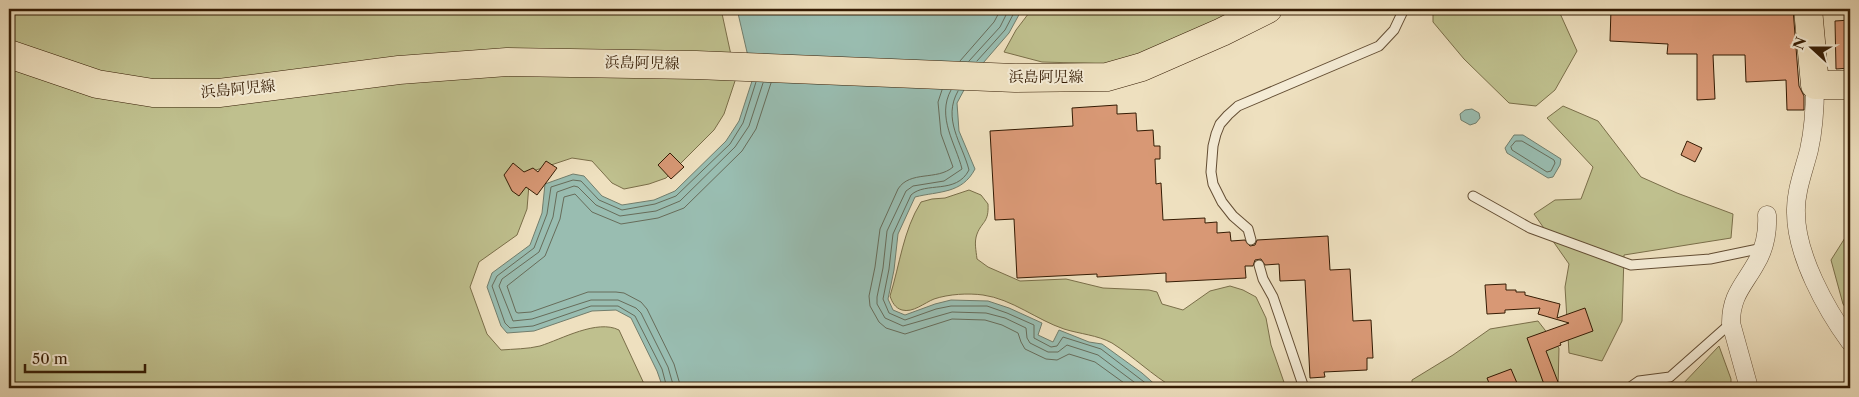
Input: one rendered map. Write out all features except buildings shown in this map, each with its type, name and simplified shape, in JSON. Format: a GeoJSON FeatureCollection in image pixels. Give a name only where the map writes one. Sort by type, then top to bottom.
{"type":"FeatureCollection","features":[{"type":"Feature","properties":{"kind":"main road","name":"浜島阿児線"},"geometry":{"type":"LineString","coordinates":[[9,54],[97,84],[153,93],[219,93],[399,70],[508,62],[696,65],[1015,78],[1106,77],[1151,63],[1222,32],[1268,9]]}},
{"type":"Feature","properties":{"kind":"main road"},"geometry":{"type":"LineString","coordinates":[[1808,9],[1815,85],[1850,85]]}},
{"type":"Feature","properties":{"kind":"street"},"geometry":{"type":"LineString","coordinates":[[1808,9],[1815,9]]}},
{"type":"Feature","properties":{"kind":"street"},"geometry":{"type":"LineString","coordinates":[[1815,85],[1813,126],[1795,212],[1802,247],[1818,291],[1850,342]]}},
{"type":"Feature","properties":{"kind":"street"},"geometry":{"type":"LineString","coordinates":[[1749,388],[1731,322],[1731,311],[1736,294],[1756,264],[1763,248],[1768,232],[1767,215]]}},
{"type":"Feature","properties":{"kind":"lane"},"geometry":{"type":"LineString","coordinates":[[1251,240],[1248,229],[1233,216],[1222,202],[1214,184],[1211,172],[1213,146],[1220,124],[1238,106],[1379,46],[1394,30],[1404,9]]}},
{"type":"Feature","properties":{"kind":"lane"},"geometry":{"type":"LineString","coordinates":[[1473,196],[1530,228],[1631,265],[1710,259],[1763,248]]}},
{"type":"Feature","properties":{"kind":"lane"},"geometry":{"type":"LineString","coordinates":[[1259,265],[1263,280],[1273,297],[1304,388]]}},
{"type":"Feature","properties":{"kind":"lane"},"geometry":{"type":"LineString","coordinates":[[1629,388],[1639,381],[1670,377],[1731,322]]}},
{"type":"Feature","properties":{"kind":"green space"},"geometry":{"type":"Polygon","coordinates":[[[9,9],[721,9],[736,78],[724,114],[714,130],[666,178],[649,184],[624,189],[612,183],[592,161],[572,158],[530,172],[527,209],[517,235],[479,262],[470,287],[487,334],[501,350],[540,346],[590,328],[610,327],[619,330],[646,388],[9,388],[9,9]]]}},
{"type":"Feature","properties":{"kind":"green space"},"geometry":{"type":"Polygon","coordinates":[[[1032,9],[1248,9],[1180,46],[1113,64],[1042,62],[1004,52],[1016,30],[1032,9]]]}},
{"type":"Feature","properties":{"kind":"green space"},"geometry":{"type":"Polygon","coordinates":[[[1433,9],[1558,9],[1577,51],[1555,90],[1536,106],[1509,103],[1464,59],[1433,22],[1433,9]]]}},
{"type":"Feature","properties":{"kind":"green space"},"geometry":{"type":"Polygon","coordinates":[[[1563,106],[1598,121],[1641,177],[1733,214],[1731,238],[1624,255],[1622,321],[1602,361],[1569,353],[1565,287],[1569,264],[1534,214],[1555,200],[1581,199],[1593,167],[1547,118],[1563,106]]]}},
{"type":"Feature","properties":{"kind":"green space"},"geometry":{"type":"Polygon","coordinates":[[[969,190],[981,195],[988,204],[986,218],[976,237],[977,259],[988,267],[1020,281],[1066,279],[1103,288],[1149,290],[1157,292],[1162,304],[1183,310],[1210,291],[1230,286],[1256,297],[1266,318],[1271,345],[1286,388],[1174,388],[1112,343],[1094,336],[1064,329],[994,297],[965,294],[952,295],[934,299],[906,311],[897,308],[890,296],[906,236],[921,202],[945,198],[969,190]]]}},
{"type":"Feature","properties":{"kind":"green space"},"geometry":{"type":"Polygon","coordinates":[[[1850,230],[1850,314],[1843,304],[1831,260],[1850,230]]]}},
{"type":"Feature","properties":{"kind":"green space"},"geometry":{"type":"Polygon","coordinates":[[[1538,321],[1559,348],[1558,388],[1412,388],[1412,380],[1453,355],[1490,329],[1538,321]]]}},
{"type":"Feature","properties":{"kind":"green space"},"geometry":{"type":"Polygon","coordinates":[[[1719,346],[1731,379],[1731,388],[1671,388],[1680,387],[1719,346]]]}},
{"type":"Feature","properties":{"kind":"water"},"geometry":{"type":"Polygon","coordinates":[[[737,9],[1024,9],[1009,33],[971,77],[957,103],[959,131],[975,169],[964,183],[957,187],[915,197],[898,234],[894,270],[888,299],[893,310],[905,315],[951,300],[988,301],[1042,323],[1038,335],[1053,342],[1059,330],[1089,342],[1102,344],[1159,388],[663,388],[657,371],[631,318],[616,310],[592,311],[534,331],[507,333],[501,326],[487,287],[492,273],[530,245],[542,213],[545,184],[573,174],[584,176],[602,196],[622,205],[654,200],[675,191],[726,141],[739,121],[753,78],[737,9]]]}},
{"type":"Feature","properties":{"kind":"water"},"geometry":{"type":"Polygon","coordinates":[[[1472,109],[1479,113],[1480,118],[1476,123],[1470,125],[1461,120],[1460,114],[1465,110],[1472,109]]]}},
{"type":"Feature","properties":{"kind":"water"},"geometry":{"type":"Polygon","coordinates":[[[1514,135],[1523,135],[1561,159],[1560,165],[1553,177],[1548,178],[1507,153],[1505,148],[1514,135]]]}}]}
